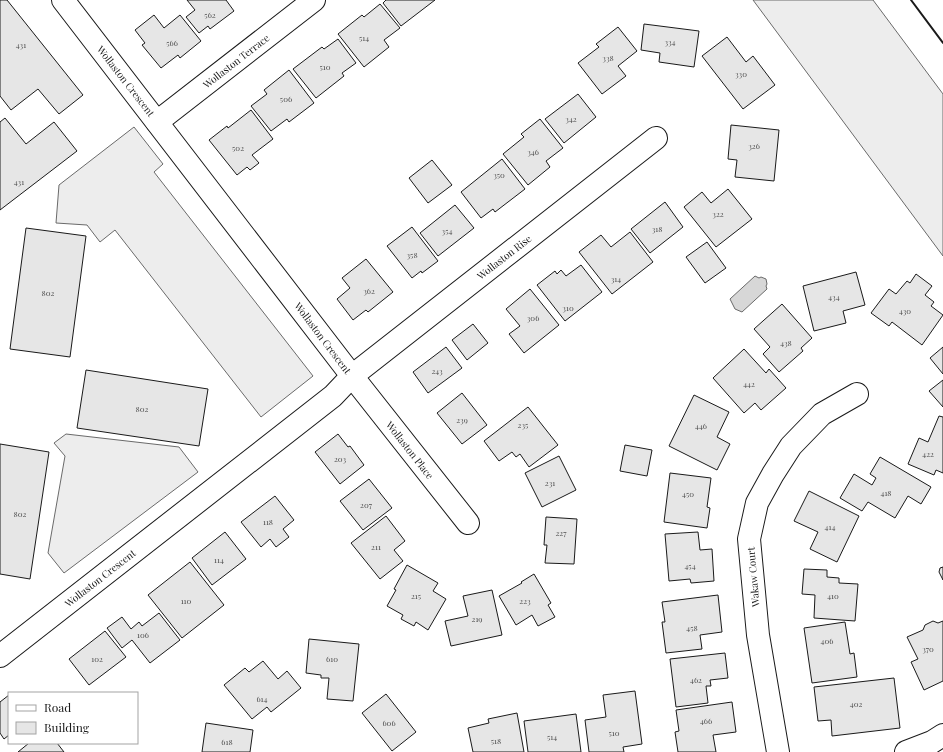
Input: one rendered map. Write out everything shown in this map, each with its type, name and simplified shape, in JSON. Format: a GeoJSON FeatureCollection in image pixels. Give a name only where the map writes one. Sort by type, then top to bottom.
{"type":"FeatureCollection","features":[{"type":"Feature","properties":{"kind":"street","name":"Wollaston Crescent"},"geometry":{"type":"LineString","coordinates":[[0,656],[333,396],[352,376],[63,0]]}},
{"type":"Feature","properties":{"kind":"street","name":"Wollaston Terrace"},"geometry":{"type":"LineString","coordinates":[[157,122],[314,0]]}},
{"type":"Feature","properties":{"kind":"street","name":"Wollaston Rise"},"geometry":{"type":"LineString","coordinates":[[352,376],[656,138]]}},
{"type":"Feature","properties":{"kind":"street","name":"Wollaston Place"},"geometry":{"type":"LineString","coordinates":[[352,376],[468,523]]}},
{"type":"Feature","properties":{"kind":"street","name":"Wakaw Court"},"geometry":{"type":"LineString","coordinates":[[778,752],[758,628],[749,539],[757,503],[791,446],[822,414],[856,394]]}},
{"type":"Feature","properties":{"kind":"street"},"geometry":{"type":"LineString","coordinates":[[906,752],[932,742],[943,735]]}},
{"type":"Feature","properties":{"kind":"shaded area"},"geometry":{"type":"Polygon","coordinates":[[[753,0],[873,0],[943,94],[943,256],[753,0]]]}},
{"type":"Feature","properties":{"kind":"shaded area"},"geometry":{"type":"Polygon","coordinates":[[[134,127],[163,164],[154,172],[313,376],[261,417],[115,230],[100,242],[87,225],[56,223],[59,185],[134,127]]]}},
{"type":"Feature","properties":{"kind":"shaded area"},"geometry":{"type":"Polygon","coordinates":[[[755,276],[766,279],[767,289],[742,312],[735,309],[730,299],[755,276]]]}},
{"type":"Feature","properties":{"kind":"shaded area"},"geometry":{"type":"Polygon","coordinates":[[[66,434],[179,447],[198,472],[64,573],[48,553],[65,456],[54,443],[66,434]]]}},
{"type":"Feature","properties":{"kind":"building"},"geometry":{"type":"Polygon","coordinates":[[[0,0],[7,0],[83,95],[59,114],[38,89],[11,110],[0,96],[0,0]]]}},
{"type":"Feature","properties":{"kind":"building"},"geometry":{"type":"Polygon","coordinates":[[[187,0],[226,0],[234,11],[210,29],[208,26],[199,33],[186,17],[195,10],[187,0]]]}},
{"type":"Feature","properties":{"kind":"building"},"geometry":{"type":"Polygon","coordinates":[[[386,0],[435,0],[401,26],[383,3],[386,0]]]}},
{"type":"Feature","properties":{"kind":"building"},"geometry":{"type":"Polygon","coordinates":[[[380,4],[400,28],[384,40],[389,47],[364,67],[338,34],[362,15],[364,17],[380,4]]]}},
{"type":"Feature","properties":{"kind":"building"},"geometry":{"type":"Polygon","coordinates":[[[154,15],[164,28],[180,15],[201,41],[180,58],[178,55],[161,68],[142,45],[145,43],[135,30],[154,15]]]}},
{"type":"Feature","properties":{"kind":"building"},"geometry":{"type":"Polygon","coordinates":[[[644,24],[699,31],[694,67],[659,62],[660,53],[641,50],[644,24]]]}},
{"type":"Feature","properties":{"kind":"building"},"geometry":{"type":"Polygon","coordinates":[[[618,27],[637,51],[618,66],[626,76],[602,94],[578,63],[599,47],[596,44],[618,27]]]}},
{"type":"Feature","properties":{"kind":"building"},"geometry":{"type":"Polygon","coordinates":[[[727,37],[746,62],[753,56],[775,85],[743,109],[702,56],[727,37]]]}},
{"type":"Feature","properties":{"kind":"building"},"geometry":{"type":"Polygon","coordinates":[[[338,39],[356,63],[342,73],[344,76],[316,98],[293,69],[322,47],[324,49],[338,39]]]}},
{"type":"Feature","properties":{"kind":"building"},"geometry":{"type":"Polygon","coordinates":[[[289,70],[314,103],[289,122],[287,119],[271,131],[251,106],[267,94],[264,90],[289,70]]]}},
{"type":"Feature","properties":{"kind":"building"},"geometry":{"type":"Polygon","coordinates":[[[578,94],[596,117],[564,143],[545,119],[578,94]]]}},
{"type":"Feature","properties":{"kind":"building"},"geometry":{"type":"Polygon","coordinates":[[[251,110],[273,139],[252,155],[259,163],[250,170],[247,167],[237,175],[209,140],[227,126],[228,128],[251,110]]]}},
{"type":"Feature","properties":{"kind":"building"},"geometry":{"type":"Polygon","coordinates":[[[5,118],[26,144],[54,122],[77,151],[0,210],[0,122],[5,118]]]}},
{"type":"Feature","properties":{"kind":"building"},"geometry":{"type":"Polygon","coordinates":[[[540,119],[563,148],[546,161],[550,167],[528,185],[503,154],[524,137],[521,134],[540,119]]]}},
{"type":"Feature","properties":{"kind":"building"},"geometry":{"type":"Polygon","coordinates":[[[731,125],[779,130],[774,181],[735,177],[737,160],[728,159],[731,125]]]}},
{"type":"Feature","properties":{"kind":"building"},"geometry":{"type":"Polygon","coordinates":[[[502,159],[525,189],[495,212],[493,209],[481,218],[461,192],[502,159]]]}},
{"type":"Feature","properties":{"kind":"building"},"geometry":{"type":"Polygon","coordinates":[[[432,160],[452,185],[428,203],[409,178],[432,160]]]}},
{"type":"Feature","properties":{"kind":"building"},"geometry":{"type":"Polygon","coordinates":[[[728,189],[752,219],[716,247],[684,207],[702,192],[711,203],[728,189]]]}},
{"type":"Feature","properties":{"kind":"building"},"geometry":{"type":"Polygon","coordinates":[[[665,202],[683,227],[650,253],[631,229],[665,202]]]}},
{"type":"Feature","properties":{"kind":"building"},"geometry":{"type":"Polygon","coordinates":[[[455,205],[474,228],[438,256],[420,233],[455,205]]]}},
{"type":"Feature","properties":{"kind":"building"},"geometry":{"type":"Polygon","coordinates":[[[412,227],[438,261],[422,273],[421,271],[412,278],[387,246],[412,227]]]}},
{"type":"Feature","properties":{"kind":"building"},"geometry":{"type":"Polygon","coordinates":[[[26,228],[86,236],[70,357],[10,349],[26,228]]]}},
{"type":"Feature","properties":{"kind":"building"},"geometry":{"type":"Polygon","coordinates":[[[630,232],[653,262],[612,294],[579,252],[601,235],[611,247],[630,232]]]}},
{"type":"Feature","properties":{"kind":"building"},"geometry":{"type":"Polygon","coordinates":[[[707,242],[726,268],[705,283],[686,257],[707,242]]]}},
{"type":"Feature","properties":{"kind":"building"},"geometry":{"type":"Polygon","coordinates":[[[366,259],[393,292],[368,312],[366,310],[353,320],[337,299],[350,288],[342,278],[366,259]]]}},
{"type":"Feature","properties":{"kind":"building"},"geometry":{"type":"Polygon","coordinates":[[[581,265],[602,292],[565,321],[537,285],[555,271],[557,274],[561,270],[566,276],[581,265]]]}},
{"type":"Feature","properties":{"kind":"building"},"geometry":{"type":"Polygon","coordinates":[[[856,272],[865,305],[843,311],[846,323],[814,331],[803,286],[856,272]]]}},
{"type":"Feature","properties":{"kind":"building"},"geometry":{"type":"Polygon","coordinates":[[[916,274],[932,286],[925,295],[934,302],[931,306],[943,315],[922,345],[892,322],[889,326],[871,313],[889,289],[896,294],[907,281],[910,283],[916,274]]]}},
{"type":"Feature","properties":{"kind":"building"},"geometry":{"type":"Polygon","coordinates":[[[530,289],[559,325],[524,353],[509,334],[520,326],[506,309],[530,289]]]}},
{"type":"Feature","properties":{"kind":"building"},"geometry":{"type":"Polygon","coordinates":[[[782,304],[812,338],[801,348],[803,351],[779,372],[763,354],[770,347],[754,329],[782,304]]]}},
{"type":"Feature","properties":{"kind":"building"},"geometry":{"type":"Polygon","coordinates":[[[473,324],[488,343],[467,360],[452,340],[473,324]]]}},
{"type":"Feature","properties":{"kind":"building"},"geometry":{"type":"Polygon","coordinates":[[[446,347],[462,368],[428,393],[413,372],[446,347]]]}},
{"type":"Feature","properties":{"kind":"building"},"geometry":{"type":"Polygon","coordinates":[[[943,347],[943,374],[930,358],[943,347]]]}},
{"type":"Feature","properties":{"kind":"building"},"geometry":{"type":"Polygon","coordinates":[[[744,349],[766,373],[769,369],[786,388],[761,410],[755,403],[744,413],[713,378],[744,349]]]}},
{"type":"Feature","properties":{"kind":"building"},"geometry":{"type":"Polygon","coordinates":[[[86,370],[208,389],[199,446],[77,428],[86,370]]]}},
{"type":"Feature","properties":{"kind":"building"},"geometry":{"type":"Polygon","coordinates":[[[943,380],[943,407],[929,391],[943,380]]]}},
{"type":"Feature","properties":{"kind":"building"},"geometry":{"type":"Polygon","coordinates":[[[462,393],[487,425],[462,444],[437,413],[462,393]]]}},
{"type":"Feature","properties":{"kind":"building"},"geometry":{"type":"Polygon","coordinates":[[[694,395],[729,412],[717,437],[730,444],[717,470],[669,446],[694,395]]]}},
{"type":"Feature","properties":{"kind":"building"},"geometry":{"type":"Polygon","coordinates":[[[528,407],[558,445],[529,467],[520,454],[516,457],[512,452],[499,461],[484,441],[528,407]]]}},
{"type":"Feature","properties":{"kind":"building"},"geometry":{"type":"Polygon","coordinates":[[[939,416],[943,417],[943,473],[936,470],[934,475],[908,464],[919,438],[928,442],[939,416]]]}},
{"type":"Feature","properties":{"kind":"building"},"geometry":{"type":"Polygon","coordinates":[[[338,434],[348,447],[350,446],[364,465],[340,484],[315,452],[338,434]]]}},
{"type":"Feature","properties":{"kind":"building"},"geometry":{"type":"Polygon","coordinates":[[[0,444],[49,452],[30,579],[0,574],[0,444]]]}},
{"type":"Feature","properties":{"kind":"building"},"geometry":{"type":"Polygon","coordinates":[[[625,445],[652,450],[647,476],[620,471],[625,445]]]}},
{"type":"Feature","properties":{"kind":"building"},"geometry":{"type":"Polygon","coordinates":[[[559,456],[576,490],[542,507],[525,473],[559,456]]]}},
{"type":"Feature","properties":{"kind":"building"},"geometry":{"type":"Polygon","coordinates":[[[880,457],[931,487],[921,504],[908,496],[895,518],[868,502],[862,511],[840,498],[854,474],[872,485],[876,478],[870,474],[880,457]]]}},
{"type":"Feature","properties":{"kind":"building"},"geometry":{"type":"Polygon","coordinates":[[[670,473],[711,478],[707,507],[710,508],[707,528],[664,522],[670,473]]]}},
{"type":"Feature","properties":{"kind":"building"},"geometry":{"type":"Polygon","coordinates":[[[369,479],[392,508],[363,530],[340,501],[369,479]]]}},
{"type":"Feature","properties":{"kind":"building"},"geometry":{"type":"Polygon","coordinates":[[[809,491],[859,516],[837,562],[810,549],[818,532],[794,521],[809,491]]]}},
{"type":"Feature","properties":{"kind":"building"},"geometry":{"type":"Polygon","coordinates":[[[275,496],[294,520],[283,529],[289,537],[276,547],[270,539],[261,547],[241,522],[275,496]]]}},
{"type":"Feature","properties":{"kind":"building"},"geometry":{"type":"Polygon","coordinates":[[[386,516],[405,541],[394,550],[403,561],[380,579],[351,543],[386,516]]]}},
{"type":"Feature","properties":{"kind":"building"},"geometry":{"type":"Polygon","coordinates":[[[546,517],[577,519],[574,564],[545,563],[547,545],[544,545],[546,517]]]}},
{"type":"Feature","properties":{"kind":"building"},"geometry":{"type":"Polygon","coordinates":[[[225,532],[246,559],[212,585],[192,558],[225,532]]]}},
{"type":"Feature","properties":{"kind":"building"},"geometry":{"type":"Polygon","coordinates":[[[698,532],[700,550],[712,549],[714,581],[691,583],[690,579],[669,581],[665,534],[698,532]]]}},
{"type":"Feature","properties":{"kind":"building"},"geometry":{"type":"Polygon","coordinates":[[[190,562],[224,605],[182,638],[148,595],[190,562]]]}},
{"type":"Feature","properties":{"kind":"building"},"geometry":{"type":"Polygon","coordinates":[[[407,565],[438,583],[433,591],[446,599],[428,630],[416,622],[414,626],[401,619],[403,615],[387,606],[407,565]]]}},
{"type":"Feature","properties":{"kind":"building"},"geometry":{"type":"Polygon","coordinates":[[[943,567],[943,580],[939,572],[940,568],[943,567]]]}},
{"type":"Feature","properties":{"kind":"building"},"geometry":{"type":"Polygon","coordinates":[[[804,569],[827,570],[827,577],[839,578],[839,583],[858,584],[855,621],[814,618],[815,595],[802,594],[804,569]]]}},
{"type":"Feature","properties":{"kind":"building"},"geometry":{"type":"Polygon","coordinates":[[[534,574],[551,603],[548,605],[555,617],[538,626],[532,615],[516,625],[499,596],[522,583],[521,582],[534,574]]]}},
{"type":"Feature","properties":{"kind":"building"},"geometry":{"type":"Polygon","coordinates":[[[492,590],[502,635],[451,646],[445,621],[468,616],[463,596],[492,590]]]}},
{"type":"Feature","properties":{"kind":"building"},"geometry":{"type":"Polygon","coordinates":[[[718,595],[722,632],[700,635],[702,649],[666,653],[662,622],[665,622],[662,602],[718,595]]]}},
{"type":"Feature","properties":{"kind":"building"},"geometry":{"type":"Polygon","coordinates":[[[159,613],[180,640],[150,663],[132,640],[122,648],[107,628],[122,617],[131,629],[139,622],[142,626],[159,613]]]}},
{"type":"Feature","properties":{"kind":"building"},"geometry":{"type":"Polygon","coordinates":[[[933,621],[938,623],[943,621],[943,681],[924,690],[911,662],[918,659],[907,637],[923,630],[925,625],[933,621]]]}},
{"type":"Feature","properties":{"kind":"building"},"geometry":{"type":"Polygon","coordinates":[[[845,622],[850,654],[854,653],[857,677],[812,683],[804,628],[845,622]]]}},
{"type":"Feature","properties":{"kind":"building"},"geometry":{"type":"Polygon","coordinates":[[[105,631],[126,657],[89,685],[69,659],[105,631]]]}},
{"type":"Feature","properties":{"kind":"building"},"geometry":{"type":"Polygon","coordinates":[[[309,639],[359,644],[353,701],[327,699],[329,678],[321,678],[321,675],[306,673],[309,639]]]}},
{"type":"Feature","properties":{"kind":"building"},"geometry":{"type":"Polygon","coordinates":[[[725,653],[728,678],[710,680],[711,686],[706,686],[708,703],[676,707],[670,659],[725,653]]]}},
{"type":"Feature","properties":{"kind":"building"},"geometry":{"type":"Polygon","coordinates":[[[263,661],[278,679],[287,671],[301,688],[271,712],[267,707],[252,719],[224,685],[245,668],[249,672],[263,661]]]}},
{"type":"Feature","properties":{"kind":"building"},"geometry":{"type":"Polygon","coordinates":[[[894,678],[900,728],[832,736],[831,720],[818,721],[814,687],[894,678]]]}},
{"type":"Feature","properties":{"kind":"building"},"geometry":{"type":"Polygon","coordinates":[[[635,691],[642,744],[623,747],[624,752],[589,752],[585,720],[606,717],[603,695],[635,691]]]}},
{"type":"Feature","properties":{"kind":"building"},"geometry":{"type":"Polygon","coordinates":[[[386,694],[416,732],[392,751],[362,713],[386,694]]]}},
{"type":"Feature","properties":{"kind":"building"},"geometry":{"type":"Polygon","coordinates":[[[8,696],[8,736],[4,739],[0,733],[0,702],[8,696]]]}},
{"type":"Feature","properties":{"kind":"building"},"geometry":{"type":"Polygon","coordinates":[[[732,702],[736,732],[713,735],[716,752],[678,752],[675,732],[679,731],[676,710],[732,702]]]}},
{"type":"Feature","properties":{"kind":"building"},"geometry":{"type":"Polygon","coordinates":[[[517,713],[524,752],[473,752],[468,728],[489,723],[488,719],[517,713]]]}},
{"type":"Feature","properties":{"kind":"building"},"geometry":{"type":"Polygon","coordinates":[[[576,714],[581,752],[528,752],[524,721],[576,714]]]}},
{"type":"Feature","properties":{"kind":"building"},"geometry":{"type":"Polygon","coordinates":[[[206,723],[253,730],[250,752],[202,752],[206,723]]]}},
{"type":"Feature","properties":{"kind":"building"},"geometry":{"type":"Polygon","coordinates":[[[28,744],[58,744],[64,752],[18,752],[28,744]]]}},
{"type":"Feature","properties":{"kind":"wall"},"geometry":{"type":"LineString","coordinates":[[911,0],[943,43]]}}]}
